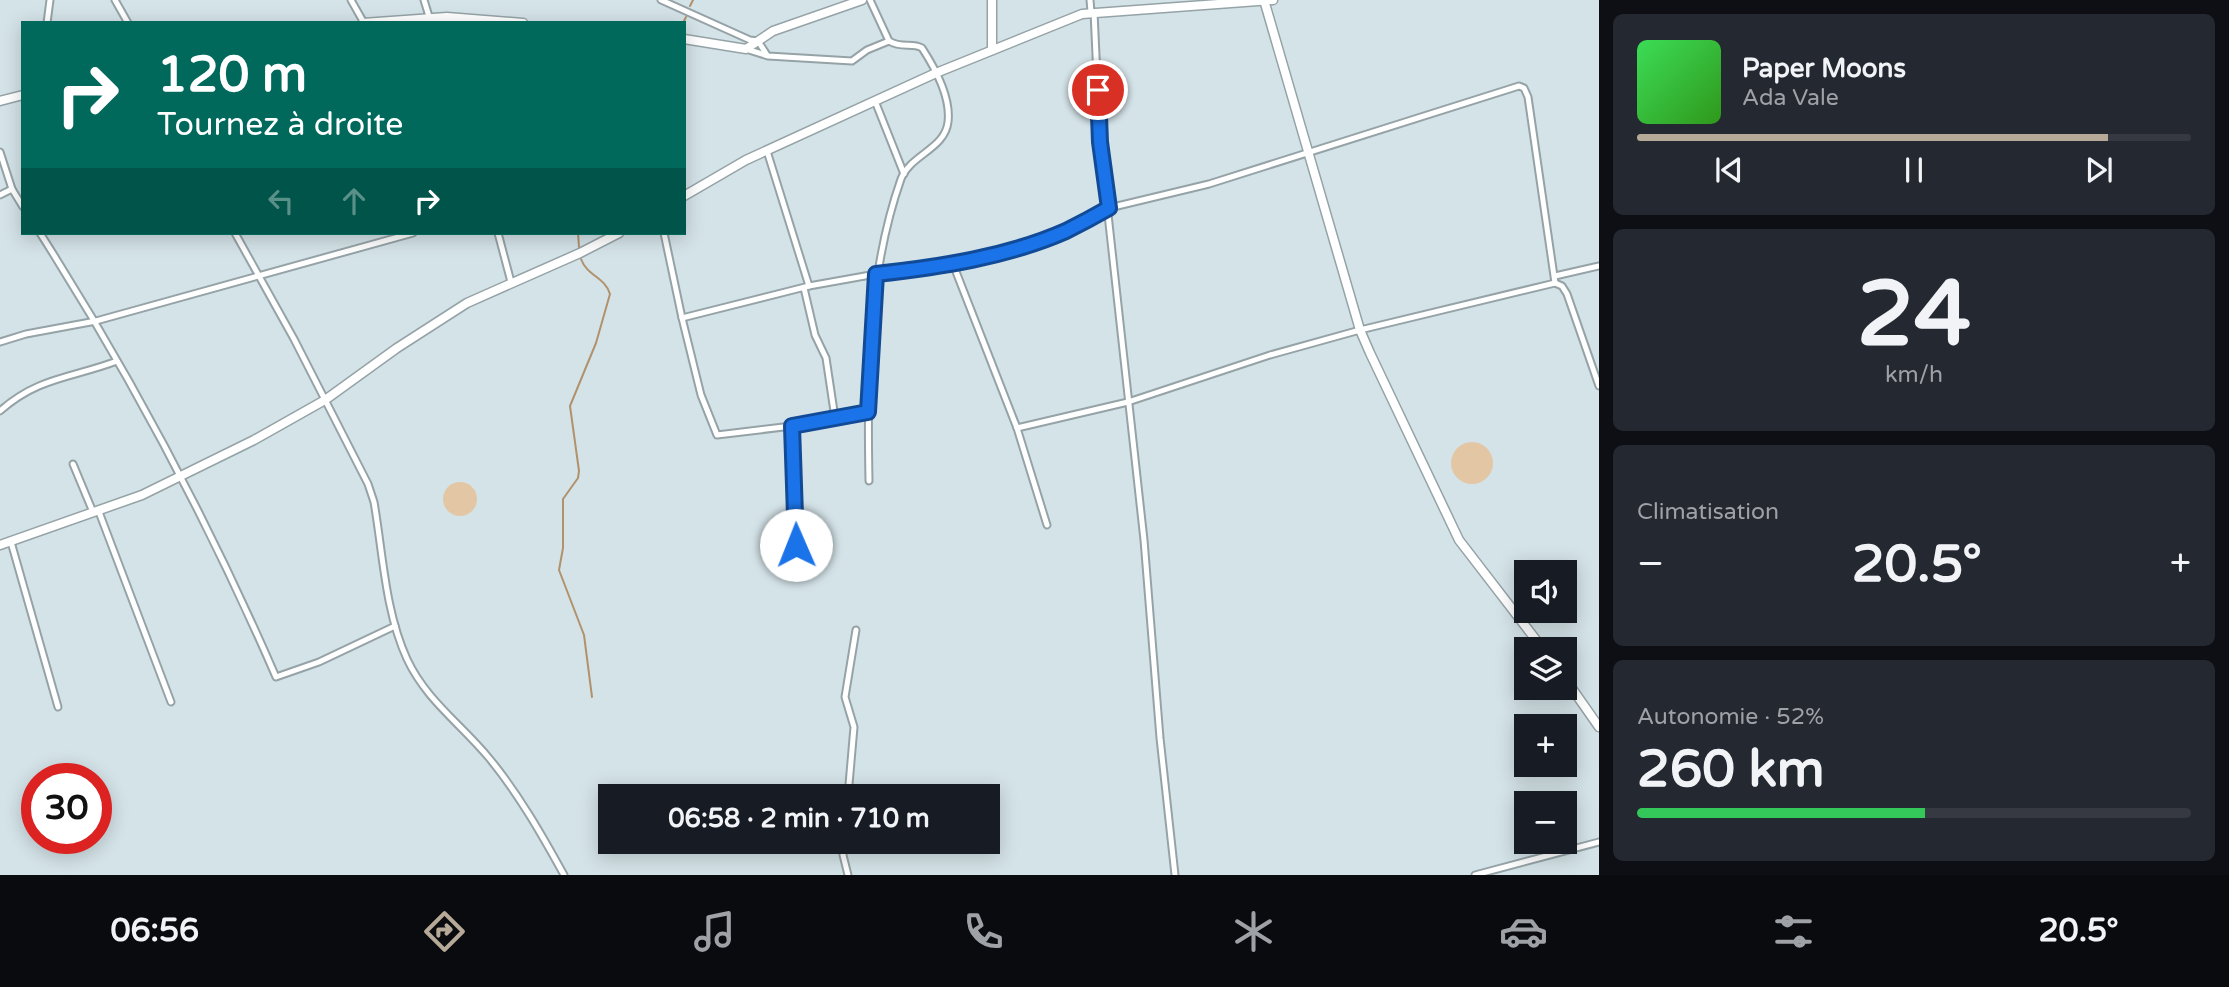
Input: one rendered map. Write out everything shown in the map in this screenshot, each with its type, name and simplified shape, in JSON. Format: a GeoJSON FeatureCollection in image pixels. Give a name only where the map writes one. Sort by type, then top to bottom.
{"type":"FeatureCollection","features":[{"type":"Feature","properties":{"kind":"street"},"geometry":{"type":"LineString","coordinates":[[47,21],[50,0]]}},
{"type":"Feature","properties":{"kind":"street"},"geometry":{"type":"LineString","coordinates":[[115,0],[127,21]]}},
{"type":"Feature","properties":{"kind":"street"},"geometry":{"type":"LineString","coordinates":[[351,0],[363,21]]}},
{"type":"Feature","properties":{"kind":"street"},"geometry":{"type":"LineString","coordinates":[[424,0],[430,20]]}},
{"type":"Feature","properties":{"kind":"street"},"geometry":{"type":"LineString","coordinates":[[661,0],[750,40],[758,41],[768,56]]}},
{"type":"Feature","properties":{"kind":"street"},"geometry":{"type":"LineString","coordinates":[[746,49],[773,30],[862,0]]}},
{"type":"Feature","properties":{"kind":"street"},"geometry":{"type":"LineString","coordinates":[[870,0],[889,41],[904,47],[920,46],[936,73],[946,99],[948,114],[947,128],[940,139],[904,174],[876,274],[868,412],[870,481]]}},
{"type":"Feature","properties":{"kind":"street"},"geometry":{"type":"LineString","coordinates":[[992,0],[992,50]]}},
{"type":"Feature","properties":{"kind":"street"},"geometry":{"type":"LineString","coordinates":[[1090,0],[1100,142],[1109,208],[1175,875]]}},
{"type":"Feature","properties":{"kind":"street"},"geometry":{"type":"LineString","coordinates":[[686,195],[766,151],[936,73],[1092,12],[1183,8],[1267,0],[1360,330],[1455,533],[1534,637]]}},
{"type":"Feature","properties":{"kind":"street"},"geometry":{"type":"LineString","coordinates":[[408,21],[461,21]]}},
{"type":"Feature","properties":{"kind":"street"},"geometry":{"type":"LineString","coordinates":[[686,40],[746,49],[768,56],[852,61],[867,50],[889,41]]}},
{"type":"Feature","properties":{"kind":"street"},"geometry":{"type":"LineString","coordinates":[[682,318],[806,287],[953,264],[1014,248],[1066,231],[1109,208],[1209,184],[1518,86],[1524,88],[1528,97],[1555,279],[1567,293],[1599,386]]}},
{"type":"Feature","properties":{"kind":"street"},"geometry":{"type":"LineString","coordinates":[[0,101],[21,96]]}},
{"type":"Feature","properties":{"kind":"street"},"geometry":{"type":"LineString","coordinates":[[875,101],[904,174]]}},
{"type":"Feature","properties":{"kind":"street"},"geometry":{"type":"LineString","coordinates":[[766,151],[806,287],[816,335],[826,358],[835,418]]}},
{"type":"Feature","properties":{"kind":"street"},"geometry":{"type":"LineString","coordinates":[[0,152],[12,189],[21,203]]}},
{"type":"Feature","properties":{"kind":"street"},"geometry":{"type":"LineString","coordinates":[[0,195],[12,189]]}},
{"type":"Feature","properties":{"kind":"street"},"geometry":{"type":"LineString","coordinates":[[41,235],[96,321],[181,476],[242,598],[276,677],[319,662],[395,626]]}},
{"type":"Feature","properties":{"kind":"street"},"geometry":{"type":"LineString","coordinates":[[236,235],[372,494],[395,626],[406,657],[426,692],[445,714],[472,738],[500,772],[565,875]]}},
{"type":"Feature","properties":{"kind":"street"},"geometry":{"type":"LineString","coordinates":[[0,342],[96,321],[406,235]]}},
{"type":"Feature","properties":{"kind":"street"},"geometry":{"type":"LineString","coordinates":[[499,235],[511,282]]}},
{"type":"Feature","properties":{"kind":"street"},"geometry":{"type":"LineString","coordinates":[[0,545],[142,495],[254,440],[325,400],[458,308],[615,235]]}},
{"type":"Feature","properties":{"kind":"street"},"geometry":{"type":"LineString","coordinates":[[664,235],[701,395],[717,435],[792,426],[868,412]]}},
{"type":"Feature","properties":{"kind":"street"},"geometry":{"type":"LineString","coordinates":[[953,264],[1017,428],[1047,525]]}},
{"type":"Feature","properties":{"kind":"street"},"geometry":{"type":"LineString","coordinates":[[1017,428],[1128,402],[1258,358],[1599,266]]}},
{"type":"Feature","properties":{"kind":"street"},"geometry":{"type":"LineString","coordinates":[[0,411],[22,394],[46,381],[117,361]]}},
{"type":"Feature","properties":{"kind":"street"},"geometry":{"type":"LineString","coordinates":[[792,426],[796,545]]}},
{"type":"Feature","properties":{"kind":"street"},"geometry":{"type":"LineString","coordinates":[[73,464],[96,512],[171,702]]}},
{"type":"Feature","properties":{"kind":"street"},"geometry":{"type":"LineString","coordinates":[[11,542],[58,707]]}},
{"type":"Feature","properties":{"kind":"street"},"geometry":{"type":"LineString","coordinates":[[849,784],[854,727],[845,696],[856,630]]}},
{"type":"Feature","properties":{"kind":"street"},"geometry":{"type":"LineString","coordinates":[[1577,696],[1599,727]]}},
{"type":"Feature","properties":{"kind":"street"},"geometry":{"type":"LineString","coordinates":[[1475,875],[1599,842]]}},
{"type":"Feature","properties":{"kind":"street"},"geometry":{"type":"LineString","coordinates":[[843,854],[848,875]]}},
{"type":"Feature","properties":{"kind":"shaded area"},"geometry":{"type":"Polygon","coordinates":[[[1472,442],[1487,448],[1493,463],[1487,478],[1472,484],[1457,478],[1451,463],[1457,448],[1472,442]]]}},
{"type":"Feature","properties":{"kind":"shaded area"},"geometry":{"type":"Polygon","coordinates":[[[460,482],[472,487],[477,499],[472,511],[460,516],[448,511],[443,499],[448,487],[460,482]]]}},
{"type":"Feature","properties":{"kind":"waterway"},"geometry":{"type":"LineString","coordinates":[[690,6],[693,0]]}},
{"type":"Feature","properties":{"kind":"waterway"},"geometry":{"type":"LineString","coordinates":[[684,21],[686,17]]}},
{"type":"Feature","properties":{"kind":"waterway"},"geometry":{"type":"LineString","coordinates":[[578,235],[579,247]]}},
{"type":"Feature","properties":{"kind":"waterway"},"geometry":{"type":"LineString","coordinates":[[581,259],[587,269],[608,288],[610,294],[596,343],[570,406],[579,471],[578,478],[563,499],[563,548],[559,570],[584,635],[592,697]]}},
{"type":"Feature","properties":{"kind":"route"},"geometry":{"type":"LineString","coordinates":[[796,545],[792,426],[868,412],[876,274],[979,258],[1066,231],[1109,208],[1100,142],[1098,90]]}}]}
